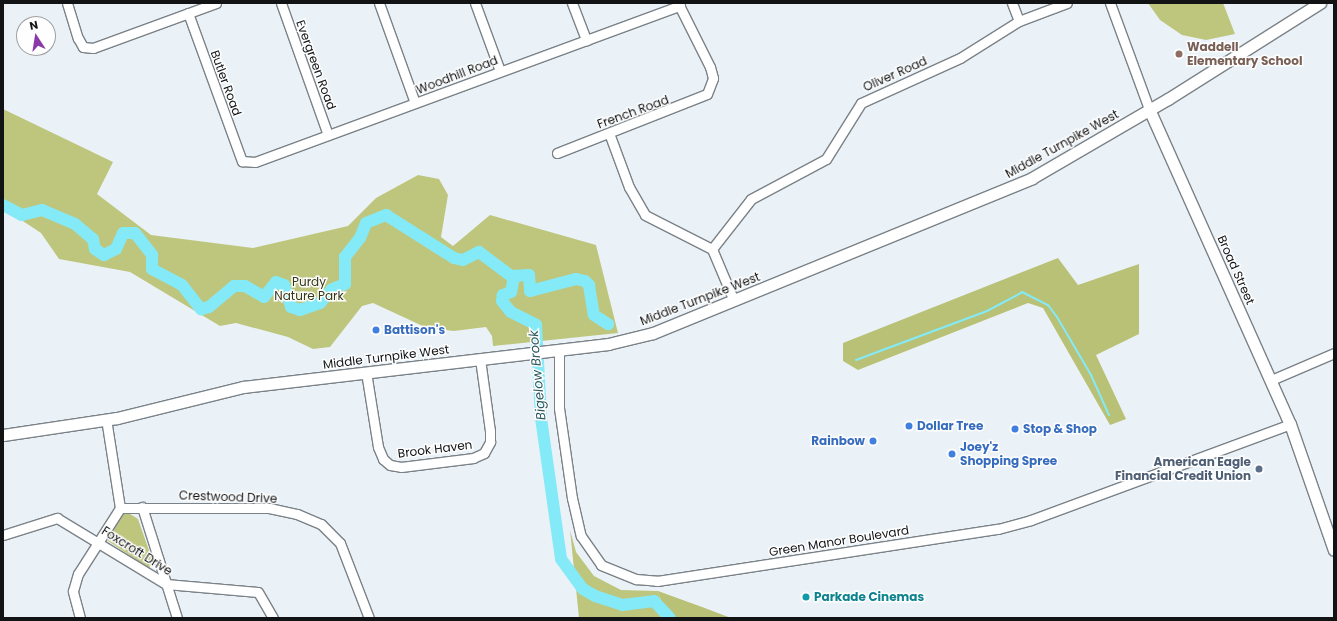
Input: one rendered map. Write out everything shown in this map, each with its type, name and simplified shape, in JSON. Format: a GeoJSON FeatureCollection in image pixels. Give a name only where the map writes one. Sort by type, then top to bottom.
{"type":"FeatureCollection","features":[{"type":"Feature","properties":{"kind":"main road","name":"Middle Turnpike West"},"geometry":{"type":"LineString","coordinates":[[3,435],[106,419],[243,387],[559,350],[653,333],[1032,178],[1149,109],[1320,3]]}},
{"type":"Feature","properties":{"kind":"main road","name":"Broad Street"},"geometry":{"type":"LineString","coordinates":[[1149,109],[1290,424],[1334,550]]}},
{"type":"Feature","properties":{"kind":"street"},"geometry":{"type":"LineString","coordinates":[[68,3],[83,47],[93,48],[216,3]]}},
{"type":"Feature","properties":{"kind":"street","name":"Evergreen Road"},"geometry":{"type":"LineString","coordinates":[[281,3],[328,135]]}},
{"type":"Feature","properties":{"kind":"street"},"geometry":{"type":"LineString","coordinates":[[379,3],[415,104]]}},
{"type":"Feature","properties":{"kind":"street"},"geometry":{"type":"LineString","coordinates":[[476,3],[500,71]]}},
{"type":"Feature","properties":{"kind":"street"},"geometry":{"type":"LineString","coordinates":[[572,3],[586,40]]}},
{"type":"Feature","properties":{"kind":"street"},"geometry":{"type":"LineString","coordinates":[[1012,3],[1019,21]]}},
{"type":"Feature","properties":{"kind":"street","name":"Oliver Road"},"geometry":{"type":"LineString","coordinates":[[712,249],[751,199],[826,159],[861,103],[960,58],[1019,21],[1066,3]]}},
{"type":"Feature","properties":{"kind":"street","name":"Broad Street"},"geometry":{"type":"LineString","coordinates":[[1110,3],[1149,109]]}},
{"type":"Feature","properties":{"kind":"street","name":"Woodhill Road"},"geometry":{"type":"LineString","coordinates":[[242,161],[255,162],[415,104],[679,4]]}},
{"type":"Feature","properties":{"kind":"street","name":"French Road"},"geometry":{"type":"LineString","coordinates":[[558,152],[700,100],[712,86],[710,67],[679,4]]}},
{"type":"Feature","properties":{"kind":"street","name":"Butler Road"},"geometry":{"type":"LineString","coordinates":[[188,13],[242,161]]}},
{"type":"Feature","properties":{"kind":"street"},"geometry":{"type":"LineString","coordinates":[[609,133],[629,187],[644,214],[712,249],[734,301]]}},
{"type":"Feature","properties":{"kind":"street","name":"Green Manor Boulevard"},"geometry":{"type":"LineString","coordinates":[[559,350],[559,408],[572,498],[581,536],[601,565],[636,579],[657,581],[998,529],[1038,517],[1290,424]]}},
{"type":"Feature","properties":{"kind":"street"},"geometry":{"type":"LineString","coordinates":[[1271,380],[1334,353]]}},
{"type":"Feature","properties":{"kind":"street","name":"Brook Haven"},"geometry":{"type":"LineString","coordinates":[[366,372],[378,447],[383,459],[390,466],[401,467],[473,458],[484,453],[490,442],[490,431],[480,359]]}},
{"type":"Feature","properties":{"kind":"street"},"geometry":{"type":"LineString","coordinates":[[80,618],[73,591],[78,574],[97,541],[120,508],[106,419]]}},
{"type":"Feature","properties":{"kind":"street"},"geometry":{"type":"LineString","coordinates":[[142,507],[177,618]]}},
{"type":"Feature","properties":{"kind":"street","name":"Crestwood Drive"},"geometry":{"type":"LineString","coordinates":[[120,508],[269,508],[297,514],[322,524],[340,543],[369,618]]}},
{"type":"Feature","properties":{"kind":"street","name":"Foxcroft Drive"},"geometry":{"type":"LineString","coordinates":[[3,535],[57,518],[166,584],[250,589],[264,598],[273,618]]}},
{"type":"Feature","properties":{"kind":"green space"},"geometry":{"type":"Polygon","coordinates":[[[1148,3],[1223,3],[1235,34],[1206,40],[1182,35],[1160,20],[1148,3]]]}},
{"type":"Feature","properties":{"kind":"green space","name":"Purdy Nature Park"},"geometry":{"type":"Polygon","coordinates":[[[3,109],[113,162],[97,194],[151,235],[253,248],[348,226],[376,198],[418,175],[439,179],[448,195],[441,237],[453,246],[490,215],[596,245],[618,333],[493,346],[492,336],[486,327],[454,331],[427,328],[373,303],[362,306],[330,347],[313,349],[288,337],[236,323],[220,326],[130,272],[59,259],[41,233],[3,208],[3,109]]]}},
{"type":"Feature","properties":{"kind":"green space"},"geometry":{"type":"Polygon","coordinates":[[[1058,258],[1078,285],[1139,264],[1139,334],[1096,355],[1126,419],[1110,425],[1043,308],[1028,303],[858,370],[843,361],[843,343],[1058,258]]]}},
{"type":"Feature","properties":{"kind":"green space"},"geometry":{"type":"Polygon","coordinates":[[[127,512],[138,519],[153,562],[149,568],[108,541],[108,533],[121,515],[127,512]]]}},
{"type":"Feature","properties":{"kind":"green space"},"geometry":{"type":"Polygon","coordinates":[[[570,530],[576,552],[594,576],[621,590],[658,591],[667,618],[579,618],[570,530]]]}},
{"type":"Feature","properties":{"kind":"green space"},"geometry":{"type":"Polygon","coordinates":[[[658,591],[702,607],[731,618],[667,618],[658,591]]]}},
{"type":"Feature","properties":{"kind":"waterway","name":"Bigelow Brook"},"geometry":{"type":"LineString","coordinates":[[3,205],[22,215],[42,210],[75,224],[93,239],[95,249],[104,255],[116,249],[123,233],[135,233],[152,255],[152,269],[182,285],[201,309],[209,307],[234,286],[245,286],[264,297],[276,282],[284,285],[291,307],[300,310],[320,303],[332,289],[345,284],[345,257],[360,238],[366,223],[386,215],[454,258],[463,260],[479,252],[511,276],[529,275],[530,291],[576,279],[585,281],[589,285],[594,315],[608,324]]}},
{"type":"Feature","properties":{"kind":"waterway","name":"Bigelow Brook"},"geometry":{"type":"LineString","coordinates":[[514,277],[511,292],[503,295],[502,301],[511,312],[536,325],[541,418],[561,559],[583,589],[595,596],[622,605],[654,601],[670,618]]}},
{"type":"Feature","properties":{"kind":"waterway"},"geometry":{"type":"LineString","coordinates":[[856,360],[987,311],[1022,292],[1048,305],[1057,317],[1091,375],[1109,415]]}},
{"type":"Feature","properties":{"kind":"place","name":"Waddell Elementary School"},"geometry":{"type":"Point","coordinates":[1179,54]}},
{"type":"Feature","properties":{"kind":"place","name":"Battison's"},"geometry":{"type":"Point","coordinates":[376,330]}},
{"type":"Feature","properties":{"kind":"place","name":"Dollar Tree"},"geometry":{"type":"Point","coordinates":[909,426]}},
{"type":"Feature","properties":{"kind":"place","name":"Stop & Shop"},"geometry":{"type":"Point","coordinates":[1015,429]}},
{"type":"Feature","properties":{"kind":"place","name":"Rainbow"},"geometry":{"type":"Point","coordinates":[873,441]}},
{"type":"Feature","properties":{"kind":"place","name":"Joey'z Shopping Spree"},"geometry":{"type":"Point","coordinates":[952,454]}},
{"type":"Feature","properties":{"kind":"place","name":"American Eagle Financial Credit Union"},"geometry":{"type":"Point","coordinates":[1259,469]}},
{"type":"Feature","properties":{"kind":"place","name":"Parkade Cinemas"},"geometry":{"type":"Point","coordinates":[806,597]}}]}
